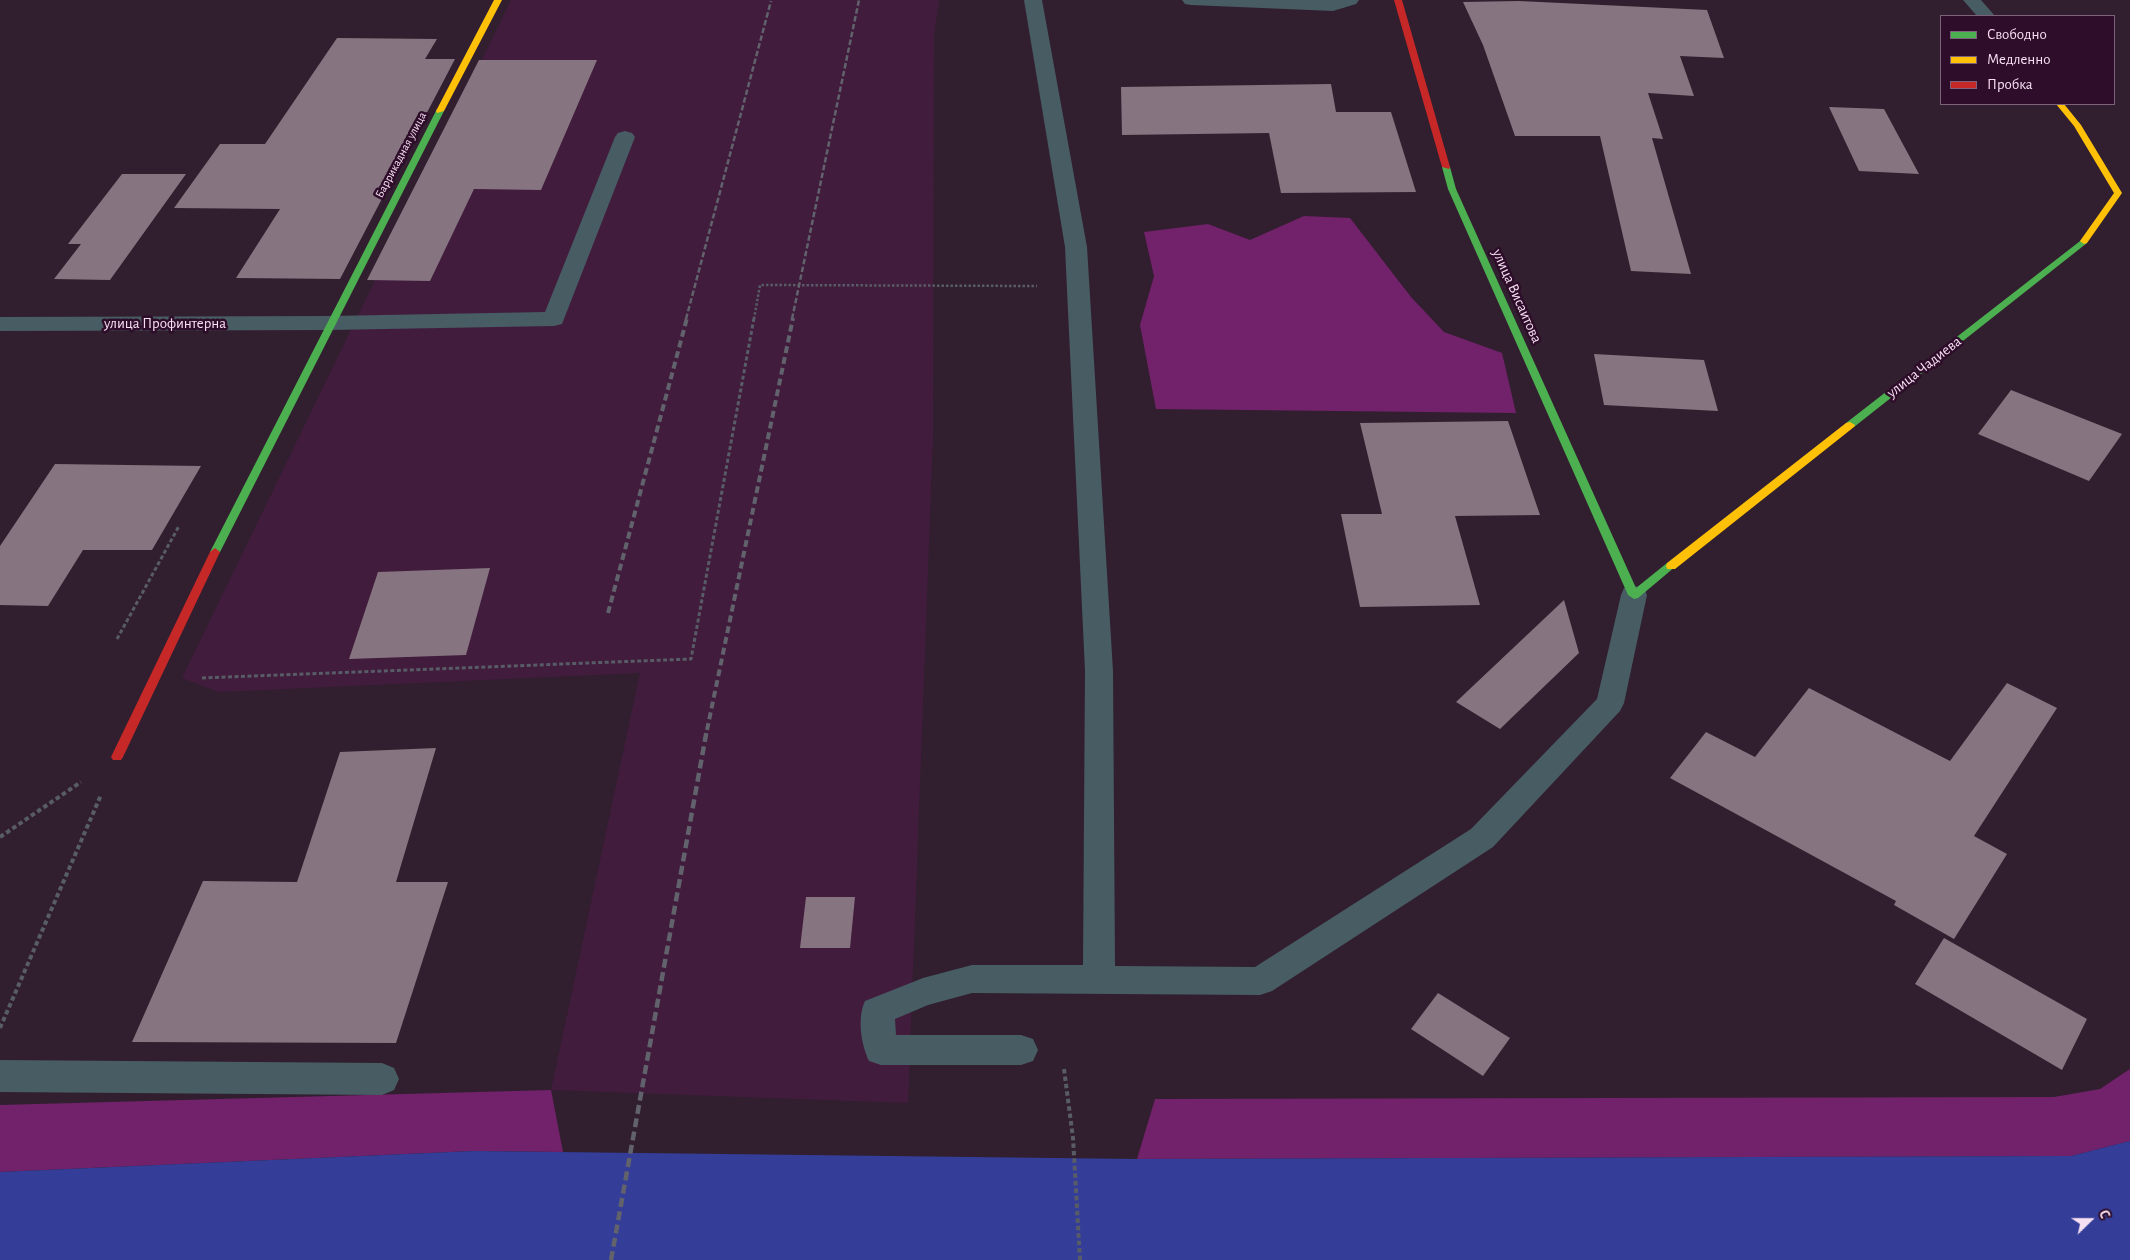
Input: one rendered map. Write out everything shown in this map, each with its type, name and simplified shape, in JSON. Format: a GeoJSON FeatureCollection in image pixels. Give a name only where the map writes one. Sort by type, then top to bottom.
{"type":"FeatureCollection","features":[{"type":"Feature","properties":{"kind":"street","name":"Баррикадная улица"},"geometry":{"type":"LineString","coordinates":[[117,757],[152,680],[329,323],[498,0]]}},
{"type":"Feature","properties":{"kind":"street"},"geometry":{"type":"LineString","coordinates":[[1033,0],[1076,247],[1099,671],[1099,980]]}},
{"type":"Feature","properties":{"kind":"street"},"geometry":{"type":"LineString","coordinates":[[1191,0],[1333,6],[1350,0]]}},
{"type":"Feature","properties":{"kind":"street","name":"улица Висаитова"},"geometry":{"type":"LineString","coordinates":[[1398,0],[1452,189],[1634,595]]}},
{"type":"Feature","properties":{"kind":"street"},"geometry":{"type":"LineString","coordinates":[[1972,0],[1985,15]]}},
{"type":"Feature","properties":{"kind":"street","name":"улица Чадиева"},"geometry":{"type":"LineString","coordinates":[[1634,595],[2084,241],[2118,193],[2077,124],[2061,105]]}},
{"type":"Feature","properties":{"kind":"street","name":"улица Профинтерна"},"geometry":{"type":"LineString","coordinates":[[0,324],[329,323],[554,319],[625,138]]}},
{"type":"Feature","properties":{"kind":"street"},"geometry":{"type":"LineString","coordinates":[[1022,1050],[880,1050],[877,1011],[922,992],[972,980],[1260,982],[1482,838],[1610,703],[1634,595]]}},
{"type":"Feature","properties":{"kind":"street"},"geometry":{"type":"LineString","coordinates":[[0,1076],[382,1079]]}},
{"type":"Feature","properties":{"kind":"path"},"geometry":{"type":"LineString","coordinates":[[152,680],[692,659],[760,285],[1078,287]]}},
{"type":"Feature","properties":{"kind":"path"},"geometry":{"type":"LineString","coordinates":[[0,837],[117,757]]}},
{"type":"Feature","properties":{"kind":"path"},"geometry":{"type":"LineString","coordinates":[[0,1028],[117,757]]}},
{"type":"Feature","properties":{"kind":"path"},"geometry":{"type":"LineString","coordinates":[[1022,1050],[1061,1051],[1073,1138],[1080,1260]]}},
{"type":"Feature","properties":{"kind":"shaded area"},"geometry":{"type":"Polygon","coordinates":[[[511,0],[939,0],[934,37],[933,436],[908,1103],[551,1090],[640,673],[219,692],[182,678],[511,0]]]}},
{"type":"Feature","properties":{"kind":"shaded area"},"geometry":{"type":"Polygon","coordinates":[[[1304,216],[1350,218],[1411,297],[1444,332],[1502,353],[1516,413],[1156,409],[1140,325],[1154,276],[1144,232],[1208,224],[1250,240],[1304,216]]]}},
{"type":"Feature","properties":{"kind":"shaded area"},"geometry":{"type":"Polygon","coordinates":[[[2130,1069],[2130,1141],[2071,1156],[1137,1159],[1155,1099],[2054,1097],[2100,1089],[2130,1069]]]}},
{"type":"Feature","properties":{"kind":"shaded area"},"geometry":{"type":"Polygon","coordinates":[[[551,1090],[563,1152],[474,1151],[0,1172],[0,1105],[551,1090]]]}},
{"type":"Feature","properties":{"kind":"shaded area"},"geometry":{"type":"Polygon","coordinates":[[[2130,1141],[2130,1260],[0,1260],[0,1172],[474,1151],[1137,1159],[2071,1156],[2130,1141]]]}},
{"type":"Feature","properties":{"kind":"building"},"geometry":{"type":"Polygon","coordinates":[[[1519,1],[1707,10],[1724,58],[1680,56],[1694,96],[1648,93],[1663,139],[1652,138],[1691,274],[1631,271],[1600,136],[1515,136],[1483,45],[1463,2],[1519,1]]]}},
{"type":"Feature","properties":{"kind":"building"},"geometry":{"type":"Polygon","coordinates":[[[337,38],[437,39],[425,59],[455,59],[340,279],[236,278],[280,209],[174,208],[220,144],[265,144],[337,38]]]}},
{"type":"Feature","properties":{"kind":"building"},"geometry":{"type":"Polygon","coordinates":[[[479,60],[597,60],[541,190],[474,189],[430,281],[367,280],[479,60]]]}},
{"type":"Feature","properties":{"kind":"building"},"geometry":{"type":"Polygon","coordinates":[[[1331,84],[1336,112],[1391,112],[1416,192],[1281,193],[1269,133],[1122,135],[1121,87],[1331,84]]]}},
{"type":"Feature","properties":{"kind":"building"},"geometry":{"type":"Polygon","coordinates":[[[1829,107],[1884,109],[1919,174],[1859,171],[1829,107]]]}},
{"type":"Feature","properties":{"kind":"building"},"geometry":{"type":"Polygon","coordinates":[[[122,174],[186,174],[110,280],[54,279],[81,244],[68,244],[122,174]]]}},
{"type":"Feature","properties":{"kind":"building"},"geometry":{"type":"Polygon","coordinates":[[[1594,354],[1704,360],[1718,411],[1604,405],[1594,354]]]}},
{"type":"Feature","properties":{"kind":"building"},"geometry":{"type":"Polygon","coordinates":[[[2011,390],[2122,434],[2089,481],[1978,434],[2011,390]]]}},
{"type":"Feature","properties":{"kind":"building"},"geometry":{"type":"Polygon","coordinates":[[[1508,421],[1540,515],[1455,516],[1480,605],[1360,607],[1341,514],[1382,514],[1360,423],[1508,421]]]}},
{"type":"Feature","properties":{"kind":"building"},"geometry":{"type":"Polygon","coordinates":[[[55,464],[201,466],[152,550],[83,550],[48,606],[0,605],[0,546],[55,464]]]}},
{"type":"Feature","properties":{"kind":"building"},"geometry":{"type":"Polygon","coordinates":[[[490,568],[466,655],[349,659],[378,572],[490,568]]]}},
{"type":"Feature","properties":{"kind":"building"},"geometry":{"type":"Polygon","coordinates":[[[1564,600],[1579,653],[1500,729],[1456,702],[1564,600]]]}},
{"type":"Feature","properties":{"kind":"building"},"geometry":{"type":"Polygon","coordinates":[[[2007,683],[2057,708],[1974,836],[2007,854],[1954,939],[1894,905],[1896,901],[1670,778],[1706,732],[1755,757],[1809,688],[1950,761],[2007,683]]]}},
{"type":"Feature","properties":{"kind":"building"},"geometry":{"type":"Polygon","coordinates":[[[436,748],[396,882],[448,882],[396,1043],[132,1042],[203,881],[297,882],[340,752],[436,748]]]}},
{"type":"Feature","properties":{"kind":"building"},"geometry":{"type":"Polygon","coordinates":[[[806,897],[855,897],[850,948],[800,948],[806,897]]]}},
{"type":"Feature","properties":{"kind":"building"},"geometry":{"type":"Polygon","coordinates":[[[1944,938],[2087,1019],[2062,1070],[1915,984],[1944,938]]]}},
{"type":"Feature","properties":{"kind":"building"},"geometry":{"type":"Polygon","coordinates":[[[1438,993],[1510,1038],[1483,1076],[1411,1029],[1438,993]]]}},
{"type":"Feature","properties":{"kind":"railway"},"geometry":{"type":"LineString","coordinates":[[792,319],[859,0]]}},
{"type":"Feature","properties":{"kind":"railway"},"geometry":{"type":"LineString","coordinates":[[686,319],[771,1]]}},
{"type":"Feature","properties":{"kind":"railway"},"geometry":{"type":"LineString","coordinates":[[608,613],[687,318]]}},
{"type":"Feature","properties":{"kind":"railway"},"geometry":{"type":"LineString","coordinates":[[707,730],[793,318]]}},
{"type":"Feature","properties":{"kind":"railway"},"geometry":{"type":"LineString","coordinates":[[611,1260],[707,729]]}},
{"type":"Feature","properties":{"kind":"traffic: fast"},"geometry":{"type":"LineString","coordinates":[[215,552],[440,111]]}},
{"type":"Feature","properties":{"kind":"traffic: fast"},"geometry":{"type":"LineString","coordinates":[[1446,167],[1452,189],[1634,595],[1671,566]]}},
{"type":"Feature","properties":{"kind":"traffic: fast"},"geometry":{"type":"LineString","coordinates":[[1850,425],[2084,241]]}},
{"type":"Feature","properties":{"kind":"traffic: slow"},"geometry":{"type":"LineString","coordinates":[[440,111],[498,0]]}},
{"type":"Feature","properties":{"kind":"traffic: slow"},"geometry":{"type":"LineString","coordinates":[[2061,105],[2077,125],[2118,193],[2084,241]]}},
{"type":"Feature","properties":{"kind":"traffic: slow"},"geometry":{"type":"LineString","coordinates":[[1671,566],[1850,425]]}},
{"type":"Feature","properties":{"kind":"traffic: jam"},"geometry":{"type":"LineString","coordinates":[[1398,0],[1446,167]]}},
{"type":"Feature","properties":{"kind":"traffic: jam"},"geometry":{"type":"LineString","coordinates":[[117,757],[215,552]]}}]}
